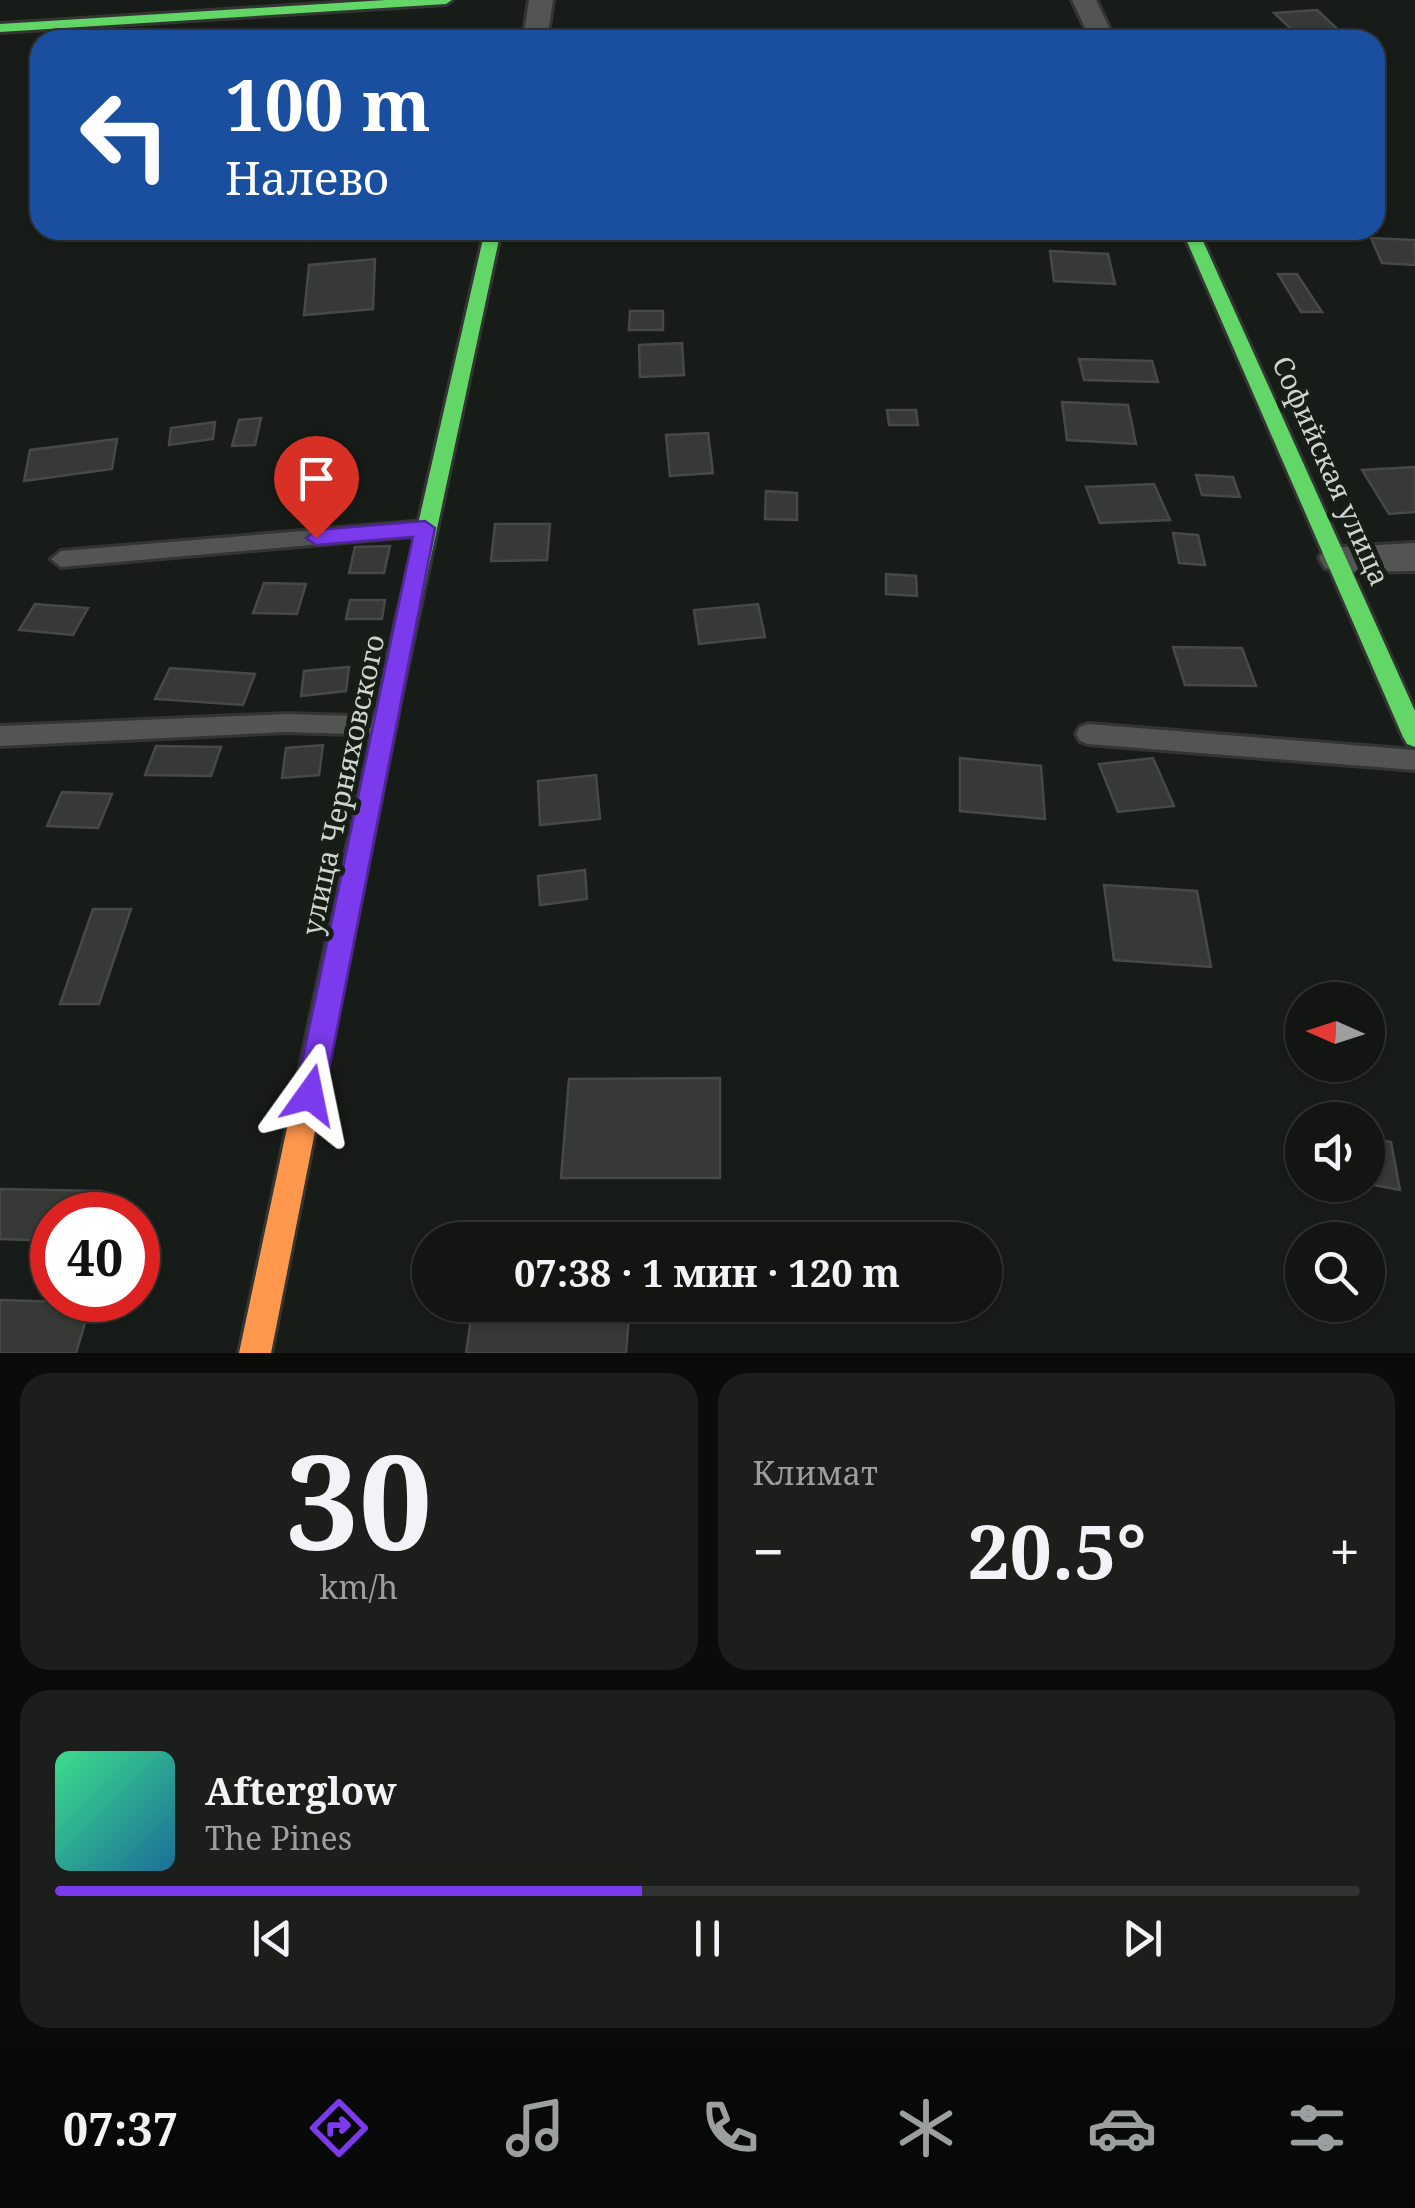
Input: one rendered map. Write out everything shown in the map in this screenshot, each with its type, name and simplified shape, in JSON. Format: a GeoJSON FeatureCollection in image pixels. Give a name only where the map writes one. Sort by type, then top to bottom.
{"type":"FeatureCollection","features":[{"type":"Feature","properties":{"kind":"street"},"geometry":{"type":"LineString","coordinates":[[0,28],[446,0]]}},
{"type":"Feature","properties":{"kind":"street"},"geometry":{"type":"LineString","coordinates":[[536,30],[541,0]]}},
{"type":"Feature","properties":{"kind":"street"},"geometry":{"type":"LineString","coordinates":[[1084,0],[1098,30]]}},
{"type":"Feature","properties":{"kind":"street","name":"улица Черняховского"},"geometry":{"type":"LineString","coordinates":[[255,1353],[388,726],[425,528],[490,240]]}},
{"type":"Feature","properties":{"kind":"street","name":"Софийская улица"},"geometry":{"type":"LineString","coordinates":[[1195,240],[1339,558],[1415,737]]}},
{"type":"Feature","properties":{"kind":"street"},"geometry":{"type":"LineString","coordinates":[[1339,558],[1415,557]]}},
{"type":"Feature","properties":{"kind":"lane"},"geometry":{"type":"LineString","coordinates":[[62,559],[425,528]]}},
{"type":"Feature","properties":{"kind":"lane"},"geometry":{"type":"LineString","coordinates":[[0,736],[249,724],[388,726]]}},
{"type":"Feature","properties":{"kind":"lane"},"geometry":{"type":"LineString","coordinates":[[1088,734],[1415,760]]}},
{"type":"Feature","properties":{"kind":"building"},"geometry":{"type":"Polygon","coordinates":[[[1317,10],[1339,30],[1292,30],[1274,13],[1317,10]]]}},
{"type":"Feature","properties":{"kind":"building"},"geometry":{"type":"Polygon","coordinates":[[[1372,240],[1415,240],[1415,265],[1382,263],[1372,240]]]}},
{"type":"Feature","properties":{"kind":"building"},"geometry":{"type":"Polygon","coordinates":[[[1050,251],[1108,254],[1115,284],[1054,281],[1050,251]]]}},
{"type":"Feature","properties":{"kind":"building"},"geometry":{"type":"Polygon","coordinates":[[[375,259],[373,309],[304,315],[309,265],[375,259]]]}},
{"type":"Feature","properties":{"kind":"building"},"geometry":{"type":"Polygon","coordinates":[[[1278,274],[1297,274],[1322,312],[1301,312],[1278,274]]]}},
{"type":"Feature","properties":{"kind":"building"},"geometry":{"type":"Polygon","coordinates":[[[630,311],[663,311],[663,330],[629,330],[630,311]]]}},
{"type":"Feature","properties":{"kind":"building"},"geometry":{"type":"Polygon","coordinates":[[[682,343],[684,375],[640,377],[639,345],[682,343]]]}},
{"type":"Feature","properties":{"kind":"building"},"geometry":{"type":"Polygon","coordinates":[[[1079,359],[1152,361],[1158,382],[1084,380],[1079,359]]]}},
{"type":"Feature","properties":{"kind":"building"},"geometry":{"type":"Polygon","coordinates":[[[1062,402],[1128,405],[1136,444],[1067,440],[1062,402]]]}},
{"type":"Feature","properties":{"kind":"building"},"geometry":{"type":"Polygon","coordinates":[[[887,410],[916,410],[918,425],[889,425],[887,410]]]}},
{"type":"Feature","properties":{"kind":"building"},"geometry":{"type":"Polygon","coordinates":[[[261,418],[255,445],[232,446],[239,420],[261,418]]]}},
{"type":"Feature","properties":{"kind":"building"},"geometry":{"type":"Polygon","coordinates":[[[215,422],[213,439],[169,445],[171,428],[215,422]]]}},
{"type":"Feature","properties":{"kind":"building"},"geometry":{"type":"Polygon","coordinates":[[[708,433],[713,473],[670,476],[666,435],[708,433]]]}},
{"type":"Feature","properties":{"kind":"building"},"geometry":{"type":"Polygon","coordinates":[[[117,439],[112,469],[24,481],[30,450],[117,439]]]}},
{"type":"Feature","properties":{"kind":"building"},"geometry":{"type":"Polygon","coordinates":[[[1415,467],[1415,512],[1389,514],[1362,470],[1415,467]]]}},
{"type":"Feature","properties":{"kind":"building"},"geometry":{"type":"Polygon","coordinates":[[[1196,475],[1233,477],[1240,497],[1202,495],[1196,475]]]}},
{"type":"Feature","properties":{"kind":"building"},"geometry":{"type":"Polygon","coordinates":[[[1154,484],[1170,520],[1100,523],[1086,487],[1154,484]]]}},
{"type":"Feature","properties":{"kind":"building"},"geometry":{"type":"Polygon","coordinates":[[[766,491],[797,493],[797,520],[765,519],[766,491]]]}},
{"type":"Feature","properties":{"kind":"building"},"geometry":{"type":"Polygon","coordinates":[[[495,524],[550,524],[547,560],[491,561],[495,524]]]}},
{"type":"Feature","properties":{"kind":"building"},"geometry":{"type":"Polygon","coordinates":[[[1173,533],[1198,535],[1205,565],[1179,563],[1173,533]]]}},
{"type":"Feature","properties":{"kind":"building"},"geometry":{"type":"Polygon","coordinates":[[[390,546],[384,573],[349,573],[355,547],[390,546]]]}},
{"type":"Feature","properties":{"kind":"building"},"geometry":{"type":"Polygon","coordinates":[[[886,574],[916,576],[917,596],[886,594],[886,574]]]}},
{"type":"Feature","properties":{"kind":"building"},"geometry":{"type":"Polygon","coordinates":[[[264,583],[306,584],[297,614],[253,613],[264,583]]]}},
{"type":"Feature","properties":{"kind":"building"},"geometry":{"type":"Polygon","coordinates":[[[350,600],[385,600],[382,619],[346,619],[350,600]]]}},
{"type":"Feature","properties":{"kind":"building"},"geometry":{"type":"Polygon","coordinates":[[[35,604],[88,608],[73,635],[19,630],[35,604]]]}},
{"type":"Feature","properties":{"kind":"building"},"geometry":{"type":"Polygon","coordinates":[[[758,604],[765,637],[699,644],[694,610],[758,604]]]}},
{"type":"Feature","properties":{"kind":"building"},"geometry":{"type":"Polygon","coordinates":[[[1173,647],[1242,648],[1256,686],[1185,685],[1173,647]]]}},
{"type":"Feature","properties":{"kind":"building"},"geometry":{"type":"Polygon","coordinates":[[[349,667],[346,691],[301,696],[304,671],[349,667]]]}},
{"type":"Feature","properties":{"kind":"building"},"geometry":{"type":"Polygon","coordinates":[[[170,668],[255,674],[243,705],[155,699],[170,668]]]}},
{"type":"Feature","properties":{"kind":"building"},"geometry":{"type":"Polygon","coordinates":[[[323,745],[319,775],[282,778],[286,748],[323,745]]]}},
{"type":"Feature","properties":{"kind":"building"},"geometry":{"type":"Polygon","coordinates":[[[156,746],[221,747],[211,776],[145,775],[156,746]]]}},
{"type":"Feature","properties":{"kind":"building"},"geometry":{"type":"Polygon","coordinates":[[[960,758],[1041,766],[1045,819],[960,811],[960,758]]]}},
{"type":"Feature","properties":{"kind":"building"},"geometry":{"type":"Polygon","coordinates":[[[1153,758],[1174,806],[1118,812],[1099,764],[1153,758]]]}},
{"type":"Feature","properties":{"kind":"building"},"geometry":{"type":"Polygon","coordinates":[[[596,775],[600,819],[540,825],[538,781],[596,775]]]}},
{"type":"Feature","properties":{"kind":"building"},"geometry":{"type":"Polygon","coordinates":[[[62,792],[112,794],[98,828],[47,826],[62,792]]]}},
{"type":"Feature","properties":{"kind":"building"},"geometry":{"type":"Polygon","coordinates":[[[585,870],[587,899],[540,905],[538,876],[585,870]]]}},
{"type":"Feature","properties":{"kind":"building"},"geometry":{"type":"Polygon","coordinates":[[[1104,885],[1197,891],[1211,967],[1114,960],[1104,885]]]}},
{"type":"Feature","properties":{"kind":"building"},"geometry":{"type":"Polygon","coordinates":[[[93,909],[131,909],[99,1004],[60,1004],[93,909]]]}},
{"type":"Feature","properties":{"kind":"building"},"geometry":{"type":"Polygon","coordinates":[[[720,1078],[720,1178],[561,1178],[569,1079],[720,1078]]]}},
{"type":"Feature","properties":{"kind":"building"},"geometry":{"type":"Polygon","coordinates":[[[1385,1141],[1391,1142],[1400,1190],[1385,1187],[1385,1141]]]}},
{"type":"Feature","properties":{"kind":"building"},"geometry":{"type":"Polygon","coordinates":[[[0,1189],[101,1191],[30,1192],[30,1240],[0,1239],[0,1189]]]}},
{"type":"Feature","properties":{"kind":"building"},"geometry":{"type":"Polygon","coordinates":[[[0,1300],[30,1301],[30,1322],[85,1322],[76,1353],[0,1353],[0,1300]]]}},
{"type":"Feature","properties":{"kind":"building"},"geometry":{"type":"Polygon","coordinates":[[[471,1322],[629,1322],[626,1353],[466,1353],[471,1322]]]}},
{"type":"Feature","properties":{"kind":"traffic: fast"},"geometry":{"type":"LineString","coordinates":[[0,28],[446,0]]}},
{"type":"Feature","properties":{"kind":"traffic: fast"},"geometry":{"type":"LineString","coordinates":[[394,678],[491,240]]}},
{"type":"Feature","properties":{"kind":"traffic: fast"},"geometry":{"type":"LineString","coordinates":[[1194,240],[1415,737]]}},
{"type":"Feature","properties":{"kind":"traffic: slow"},"geometry":{"type":"LineString","coordinates":[[255,1353],[339,945]]}},
{"type":"Feature","properties":{"kind":"traffic: jam"},"geometry":{"type":"LineString","coordinates":[[339,945],[394,678]]}},
{"type":"Feature","properties":{"kind":"route"},"geometry":{"type":"LineString","coordinates":[[310,1095],[388,726],[425,528],[316,538]]}}]}
